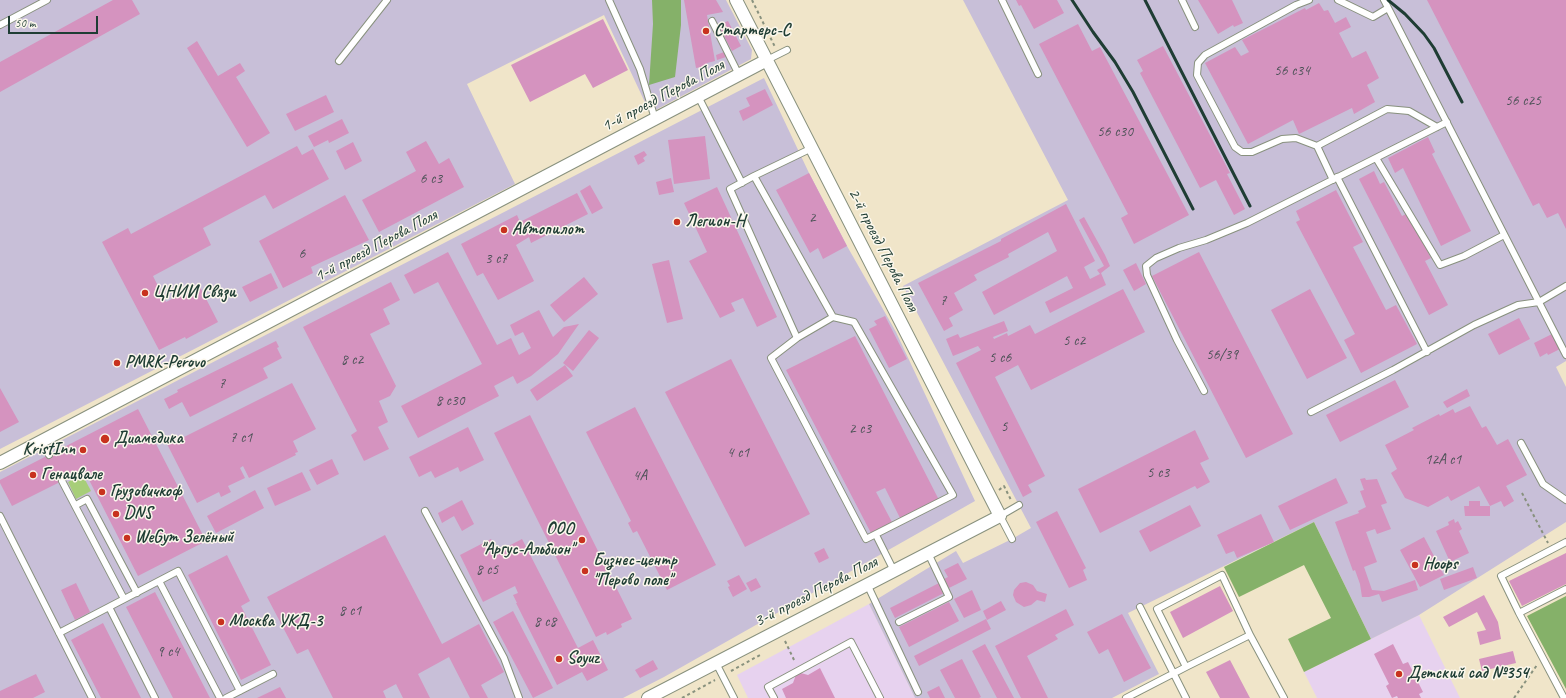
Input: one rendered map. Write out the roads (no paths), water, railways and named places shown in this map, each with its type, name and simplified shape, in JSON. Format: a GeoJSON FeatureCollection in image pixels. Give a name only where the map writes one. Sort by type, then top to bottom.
{"type":"FeatureCollection","features":[{"type":"Feature","properties":{"kind":"street","name":"2-й проезд Перова Поля"},"geometry":{"type":"LineString","coordinates":[[736,0],[1000,516]]}},
{"type":"Feature","properties":{"kind":"street","name":"1-й проезд Перова Поля"},"geometry":{"type":"LineString","coordinates":[[0,463],[767,60]]}},
{"type":"Feature","properties":{"kind":"street","name":"3-й проезд Перова Поля"},"geometry":{"type":"LineString","coordinates":[[648,698],[1000,516]]}},
{"type":"Feature","properties":{"kind":"lane"},"geometry":{"type":"LineString","coordinates":[[0,25],[47,0]]}},
{"type":"Feature","properties":{"kind":"lane"},"geometry":{"type":"LineString","coordinates":[[339,61],[388,0]]}},
{"type":"Feature","properties":{"kind":"lane"},"geometry":{"type":"LineString","coordinates":[[609,0],[640,69],[655,119]]}},
{"type":"Feature","properties":{"kind":"lane"},"geometry":{"type":"LineString","coordinates":[[1002,0],[1038,74]]}},
{"type":"Feature","properties":{"kind":"lane"},"geometry":{"type":"LineString","coordinates":[[1182,0],[1194,27]]}},
{"type":"Feature","properties":{"kind":"lane"},"geometry":{"type":"LineString","coordinates":[[1309,0],[1296,5],[1205,55],[1198,63],[1197,75],[1235,147],[1242,152],[1252,152],[1282,139],[1296,138],[1317,146],[1426,352]]}},
{"type":"Feature","properties":{"kind":"lane"},"geometry":{"type":"LineString","coordinates":[[1338,0],[1373,17],[1388,8]]}},
{"type":"Feature","properties":{"kind":"lane"},"geometry":{"type":"LineString","coordinates":[[1384,0],[1566,355]]}},
{"type":"Feature","properties":{"kind":"lane"},"geometry":{"type":"LineString","coordinates":[[712,21],[739,75]]}},
{"type":"Feature","properties":{"kind":"lane"},"geometry":{"type":"LineString","coordinates":[[767,60],[787,50]]}},
{"type":"Feature","properties":{"kind":"lane"},"geometry":{"type":"LineString","coordinates":[[698,96],[742,183]]}},
{"type":"Feature","properties":{"kind":"lane"},"geometry":{"type":"LineString","coordinates":[[1317,146],[1387,109],[1409,111],[1437,127]]}},
{"type":"Feature","properties":{"kind":"lane"},"geometry":{"type":"LineString","coordinates":[[1204,392],[1177,340],[1147,275],[1146,266],[1156,258],[1179,248],[1206,240],[1247,223],[1447,122]]}},
{"type":"Feature","properties":{"kind":"lane"},"geometry":{"type":"LineString","coordinates":[[797,338],[730,189],[812,148]]}},
{"type":"Feature","properties":{"kind":"lane"},"geometry":{"type":"LineString","coordinates":[[1376,158],[1440,265],[1464,256],[1504,235]]}},
{"type":"Feature","properties":{"kind":"lane"},"geometry":{"type":"LineString","coordinates":[[754,176],[833,317]]}},
{"type":"Feature","properties":{"kind":"lane"},"geometry":{"type":"LineString","coordinates":[[1311,412],[1393,370],[1474,325],[1518,305],[1539,302],[1566,286]]}},
{"type":"Feature","properties":{"kind":"lane"},"geometry":{"type":"LineString","coordinates":[[833,317],[854,322],[953,496],[866,540],[770,358],[797,338],[833,317]]}},
{"type":"Feature","properties":{"kind":"lane"},"geometry":{"type":"LineString","coordinates":[[42,441],[49,455]]}},
{"type":"Feature","properties":{"kind":"lane"},"geometry":{"type":"LineString","coordinates":[[1521,443],[1543,484],[1566,500]]}},
{"type":"Feature","properties":{"kind":"lane"},"geometry":{"type":"LineString","coordinates":[[62,480],[124,599]]}},
{"type":"Feature","properties":{"kind":"lane"},"geometry":{"type":"LineString","coordinates":[[76,505],[87,499],[137,593]]}},
{"type":"Feature","properties":{"kind":"lane"},"geometry":{"type":"LineString","coordinates":[[1012,539],[1000,516],[1019,505]]}},
{"type":"Feature","properties":{"kind":"lane"},"geometry":{"type":"LineString","coordinates":[[425,511],[504,658],[519,698]]}},
{"type":"Feature","properties":{"kind":"lane"},"geometry":{"type":"LineString","coordinates":[[0,516],[92,698]]}},
{"type":"Feature","properties":{"kind":"lane"},"geometry":{"type":"LineString","coordinates":[[876,535],[894,570]]}},
{"type":"Feature","properties":{"kind":"lane"},"geometry":{"type":"LineString","coordinates":[[1564,698],[1542,658],[1502,576],[1566,542]]}},
{"type":"Feature","properties":{"kind":"lane"},"geometry":{"type":"LineString","coordinates":[[899,622],[949,597],[928,553]]}},
{"type":"Feature","properties":{"kind":"lane"},"geometry":{"type":"LineString","coordinates":[[59,633],[178,571],[240,691]]}},
{"type":"Feature","properties":{"kind":"lane"},"geometry":{"type":"LineString","coordinates":[[1186,667],[1157,609],[1222,575],[1250,635],[1284,698]]}},
{"type":"Feature","properties":{"kind":"lane"},"geometry":{"type":"LineString","coordinates":[[159,581],[220,698]]}},
{"type":"Feature","properties":{"kind":"lane"},"geometry":{"type":"LineString","coordinates":[[867,584],[918,692]]}},
{"type":"Feature","properties":{"kind":"lane"},"geometry":{"type":"LineString","coordinates":[[1519,612],[1566,590]]}},
{"type":"Feature","properties":{"kind":"lane"},"geometry":{"type":"LineString","coordinates":[[109,607],[155,698]]}},
{"type":"Feature","properties":{"kind":"lane"},"geometry":{"type":"LineString","coordinates":[[1140,607],[1186,698]]}},
{"type":"Feature","properties":{"kind":"lane"},"geometry":{"type":"LineString","coordinates":[[1126,698],[1250,635]]}},
{"type":"Feature","properties":{"kind":"lane"},"geometry":{"type":"LineString","coordinates":[[774,698],[768,687],[851,642],[880,698]]}},
{"type":"Feature","properties":{"kind":"lane"},"geometry":{"type":"LineString","coordinates":[[716,662],[734,698]]}},
{"type":"Feature","properties":{"kind":"lane"},"geometry":{"type":"LineString","coordinates":[[226,698],[273,674]]}},
{"type":"Feature","properties":{"kind":"railway"},"geometry":{"type":"LineString","coordinates":[[1072,0],[1115,62],[1133,92],[1193,209]]}},
{"type":"Feature","properties":{"kind":"railway"},"geometry":{"type":"LineString","coordinates":[[1145,0],[1250,206]]}},
{"type":"Feature","properties":{"kind":"railway"},"geometry":{"type":"LineString","coordinates":[[1388,0],[1405,14],[1424,34],[1434,48],[1462,102]]}},
{"type":"Feature","properties":{"kind":"place","name":"Стартерс-С"},"geometry":{"type":"Point","coordinates":[706,31]}},
{"type":"Feature","properties":{"kind":"place","name":"Легион-Н"},"geometry":{"type":"Point","coordinates":[677,222]}},
{"type":"Feature","properties":{"kind":"place","name":"Автопилот"},"geometry":{"type":"Point","coordinates":[504,230]}},
{"type":"Feature","properties":{"kind":"place","name":"ЦНИИ Связи"},"geometry":{"type":"Point","coordinates":[145,293]}},
{"type":"Feature","properties":{"kind":"place","name":"PMRK-Perovo"},"geometry":{"type":"Point","coordinates":[117,363]}},
{"type":"Feature","properties":{"kind":"place","name":"Диамедика"},"geometry":{"type":"Point","coordinates":[105,439]}},
{"type":"Feature","properties":{"kind":"place","name":"KristInn"},"geometry":{"type":"Point","coordinates":[83,450]}},
{"type":"Feature","properties":{"kind":"place","name":"Генацвале"},"geometry":{"type":"Point","coordinates":[33,475]}},
{"type":"Feature","properties":{"kind":"place","name":"Грузовичкоф"},"geometry":{"type":"Point","coordinates":[102,492]}},
{"type":"Feature","properties":{"kind":"place","name":"DNS"},"geometry":{"type":"Point","coordinates":[116,514]}},
{"type":"Feature","properties":{"kind":"place","name":"WeGym Зелёный"},"geometry":{"type":"Point","coordinates":[127,538]}},
{"type":"Feature","properties":{"kind":"place","name":"ООО \"Аргус-Альбион\""},"geometry":{"type":"Point","coordinates":[582,540]}},
{"type":"Feature","properties":{"kind":"place","name":"Hoops"},"geometry":{"type":"Point","coordinates":[1415,565]}},
{"type":"Feature","properties":{"kind":"place","name":"Бизнес-центр \"Перово поле\""},"geometry":{"type":"Point","coordinates":[585,571]}},
{"type":"Feature","properties":{"kind":"place","name":"Москва УКД-3"},"geometry":{"type":"Point","coordinates":[221,622]}},
{"type":"Feature","properties":{"kind":"place","name":"Soyuz"},"geometry":{"type":"Point","coordinates":[559,659]}},
{"type":"Feature","properties":{"kind":"place","name":"Детский сад №354"},"geometry":{"type":"Point","coordinates":[1399,674]}}]}
